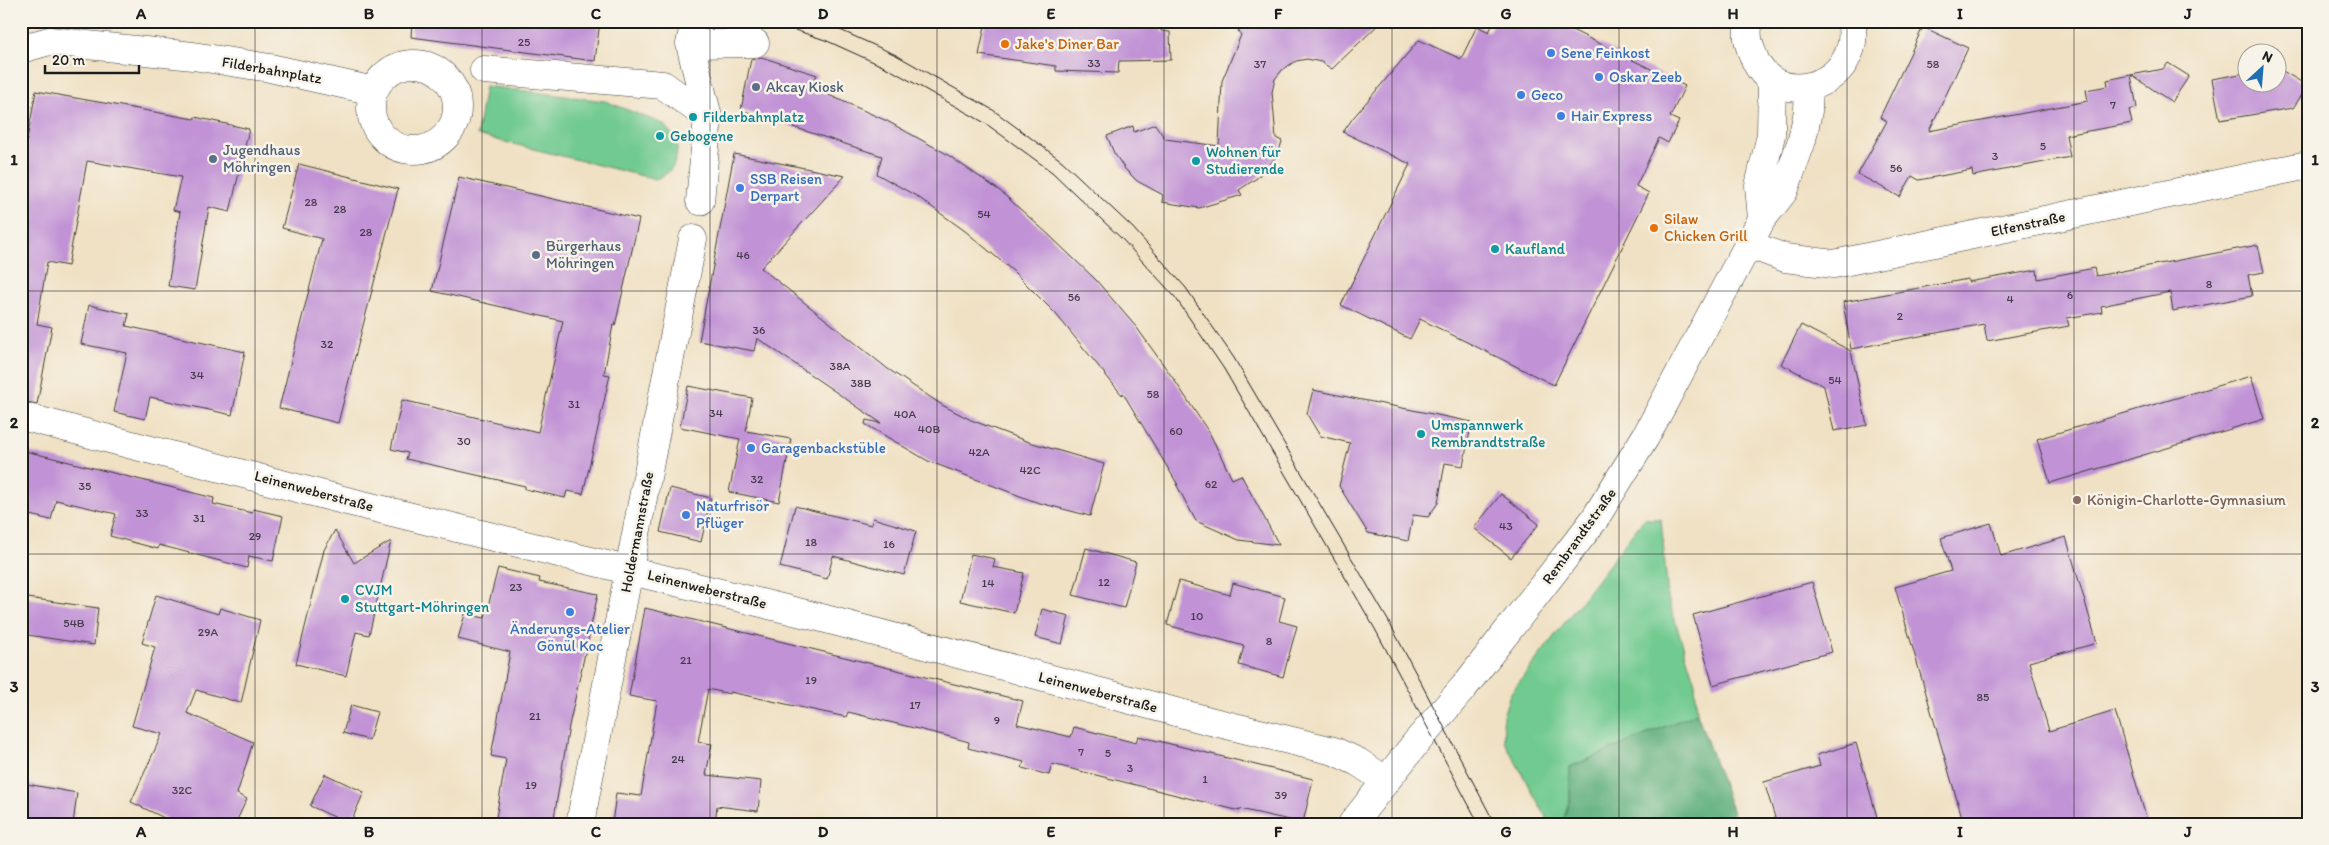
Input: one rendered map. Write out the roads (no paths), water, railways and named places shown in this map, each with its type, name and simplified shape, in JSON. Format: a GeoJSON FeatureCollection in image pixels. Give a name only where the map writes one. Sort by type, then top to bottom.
{"type":"FeatureCollection","features":[{"type":"Feature","properties":{"kind":"street"},"geometry":{"type":"LineString","coordinates":[[1743,24],[1756,65],[1772,80],[1789,87],[1809,88],[1835,75],[1849,56],[1853,31],[1851,21]]}},
{"type":"Feature","properties":{"kind":"street"},"geometry":{"type":"LineString","coordinates":[[700,201],[708,117],[691,39],[755,43]]}},
{"type":"Feature","properties":{"kind":"street","name":"Filderbahnplatz"},"geometry":{"type":"LineString","coordinates":[[21,49],[49,42],[194,56],[270,68],[374,91]]}},
{"type":"Feature","properties":{"kind":"street"},"geometry":{"type":"LineString","coordinates":[[484,70],[663,85],[697,70]]}},
{"type":"Feature","properties":{"kind":"street","name":"Rembrandtstraße"},"geometry":{"type":"LineString","coordinates":[[1762,219],[1759,186],[1771,134],[1772,80]]}},
{"type":"Feature","properties":{"kind":"street"},"geometry":{"type":"LineString","coordinates":[[663,85],[708,117]]}},
{"type":"Feature","properties":{"kind":"street","name":"Rembrandtstraße"},"geometry":{"type":"LineString","coordinates":[[1352,824],[1385,780],[1464,687],[1594,520],[1646,436],[1750,245],[1762,219],[1784,191],[1802,140],[1808,111],[1809,88]]}},
{"type":"Feature","properties":{"kind":"street","name":"Elfenstraße"},"geometry":{"type":"LineString","coordinates":[[1750,245],[1785,258],[1834,264],[2308,165]]}},
{"type":"Feature","properties":{"kind":"street","name":"Holdermannstraße"},"geometry":{"type":"LineString","coordinates":[[580,824],[693,239]]}},
{"type":"Feature","properties":{"kind":"street","name":"Leinenweberstraße"},"geometry":{"type":"LineString","coordinates":[[21,416],[343,500],[822,618],[1210,721],[1334,751],[1358,762],[1385,780]]}},
{"type":"Feature","properties":{"kind":"tram line"},"geometry":{"type":"LineString","coordinates":[[768,21],[825,40],[889,69],[985,123],[1052,172],[1123,240],[1175,297],[1224,369],[1375,629],[1479,824]]}},
{"type":"Feature","properties":{"kind":"tram line"},"geometry":{"type":"LineString","coordinates":[[820,21],[896,55],[993,110],[1062,161],[1133,228],[1186,288],[1234,358],[1389,622],[1495,824]]}},
{"type":"Feature","properties":{"kind":"place","name":"Jake's Diner Bar"},"geometry":{"type":"Point","coordinates":[1005,44]}},
{"type":"Feature","properties":{"kind":"place","name":"Sene Feinkost"},"geometry":{"type":"Point","coordinates":[1551,53]}},
{"type":"Feature","properties":{"kind":"place","name":"Oskar Zeeb"},"geometry":{"type":"Point","coordinates":[1599,77]}},
{"type":"Feature","properties":{"kind":"place","name":"Akcay Kiosk"},"geometry":{"type":"Point","coordinates":[756,87]}},
{"type":"Feature","properties":{"kind":"place","name":"Geco"},"geometry":{"type":"Point","coordinates":[1521,95]}},
{"type":"Feature","properties":{"kind":"place","name":"Hair Express"},"geometry":{"type":"Point","coordinates":[1561,116]}},
{"type":"Feature","properties":{"kind":"place","name":"Filderbahnplatz"},"geometry":{"type":"Point","coordinates":[693,117]}},
{"type":"Feature","properties":{"kind":"place","name":"Gebogene"},"geometry":{"type":"Point","coordinates":[660,136]}},
{"type":"Feature","properties":{"kind":"place","name":"Jugendhaus Möhringen"},"geometry":{"type":"Point","coordinates":[213,159]}},
{"type":"Feature","properties":{"kind":"place","name":"Wohnen für Studierende"},"geometry":{"type":"Point","coordinates":[1196,161]}},
{"type":"Feature","properties":{"kind":"place","name":"SSB Reisen Derpart"},"geometry":{"type":"Point","coordinates":[740,188]}},
{"type":"Feature","properties":{"kind":"place","name":"Silaw Chicken Grill"},"geometry":{"type":"Point","coordinates":[1654,228]}},
{"type":"Feature","properties":{"kind":"place","name":"Kaufland"},"geometry":{"type":"Point","coordinates":[1495,249]}},
{"type":"Feature","properties":{"kind":"place","name":"Bürgerhaus Möhringen"},"geometry":{"type":"Point","coordinates":[536,255]}},
{"type":"Feature","properties":{"kind":"place","name":"Umspannwerk Rembrandtstraße"},"geometry":{"type":"Point","coordinates":[1421,434]}},
{"type":"Feature","properties":{"kind":"place","name":"Garagenbackstüble"},"geometry":{"type":"Point","coordinates":[751,448]}},
{"type":"Feature","properties":{"kind":"place","name":"Königin-Charlotte-Gymnasium"},"geometry":{"type":"Point","coordinates":[2077,500]}},
{"type":"Feature","properties":{"kind":"place","name":"Naturfrisör Pflüger"},"geometry":{"type":"Point","coordinates":[686,515]}},
{"type":"Feature","properties":{"kind":"place","name":"CVJM Stuttgart-Möhringen"},"geometry":{"type":"Point","coordinates":[345,599]}},
{"type":"Feature","properties":{"kind":"place","name":"Änderungs-Atelier Gönül Koc"},"geometry":{"type":"Point","coordinates":[570,612]}}]}
